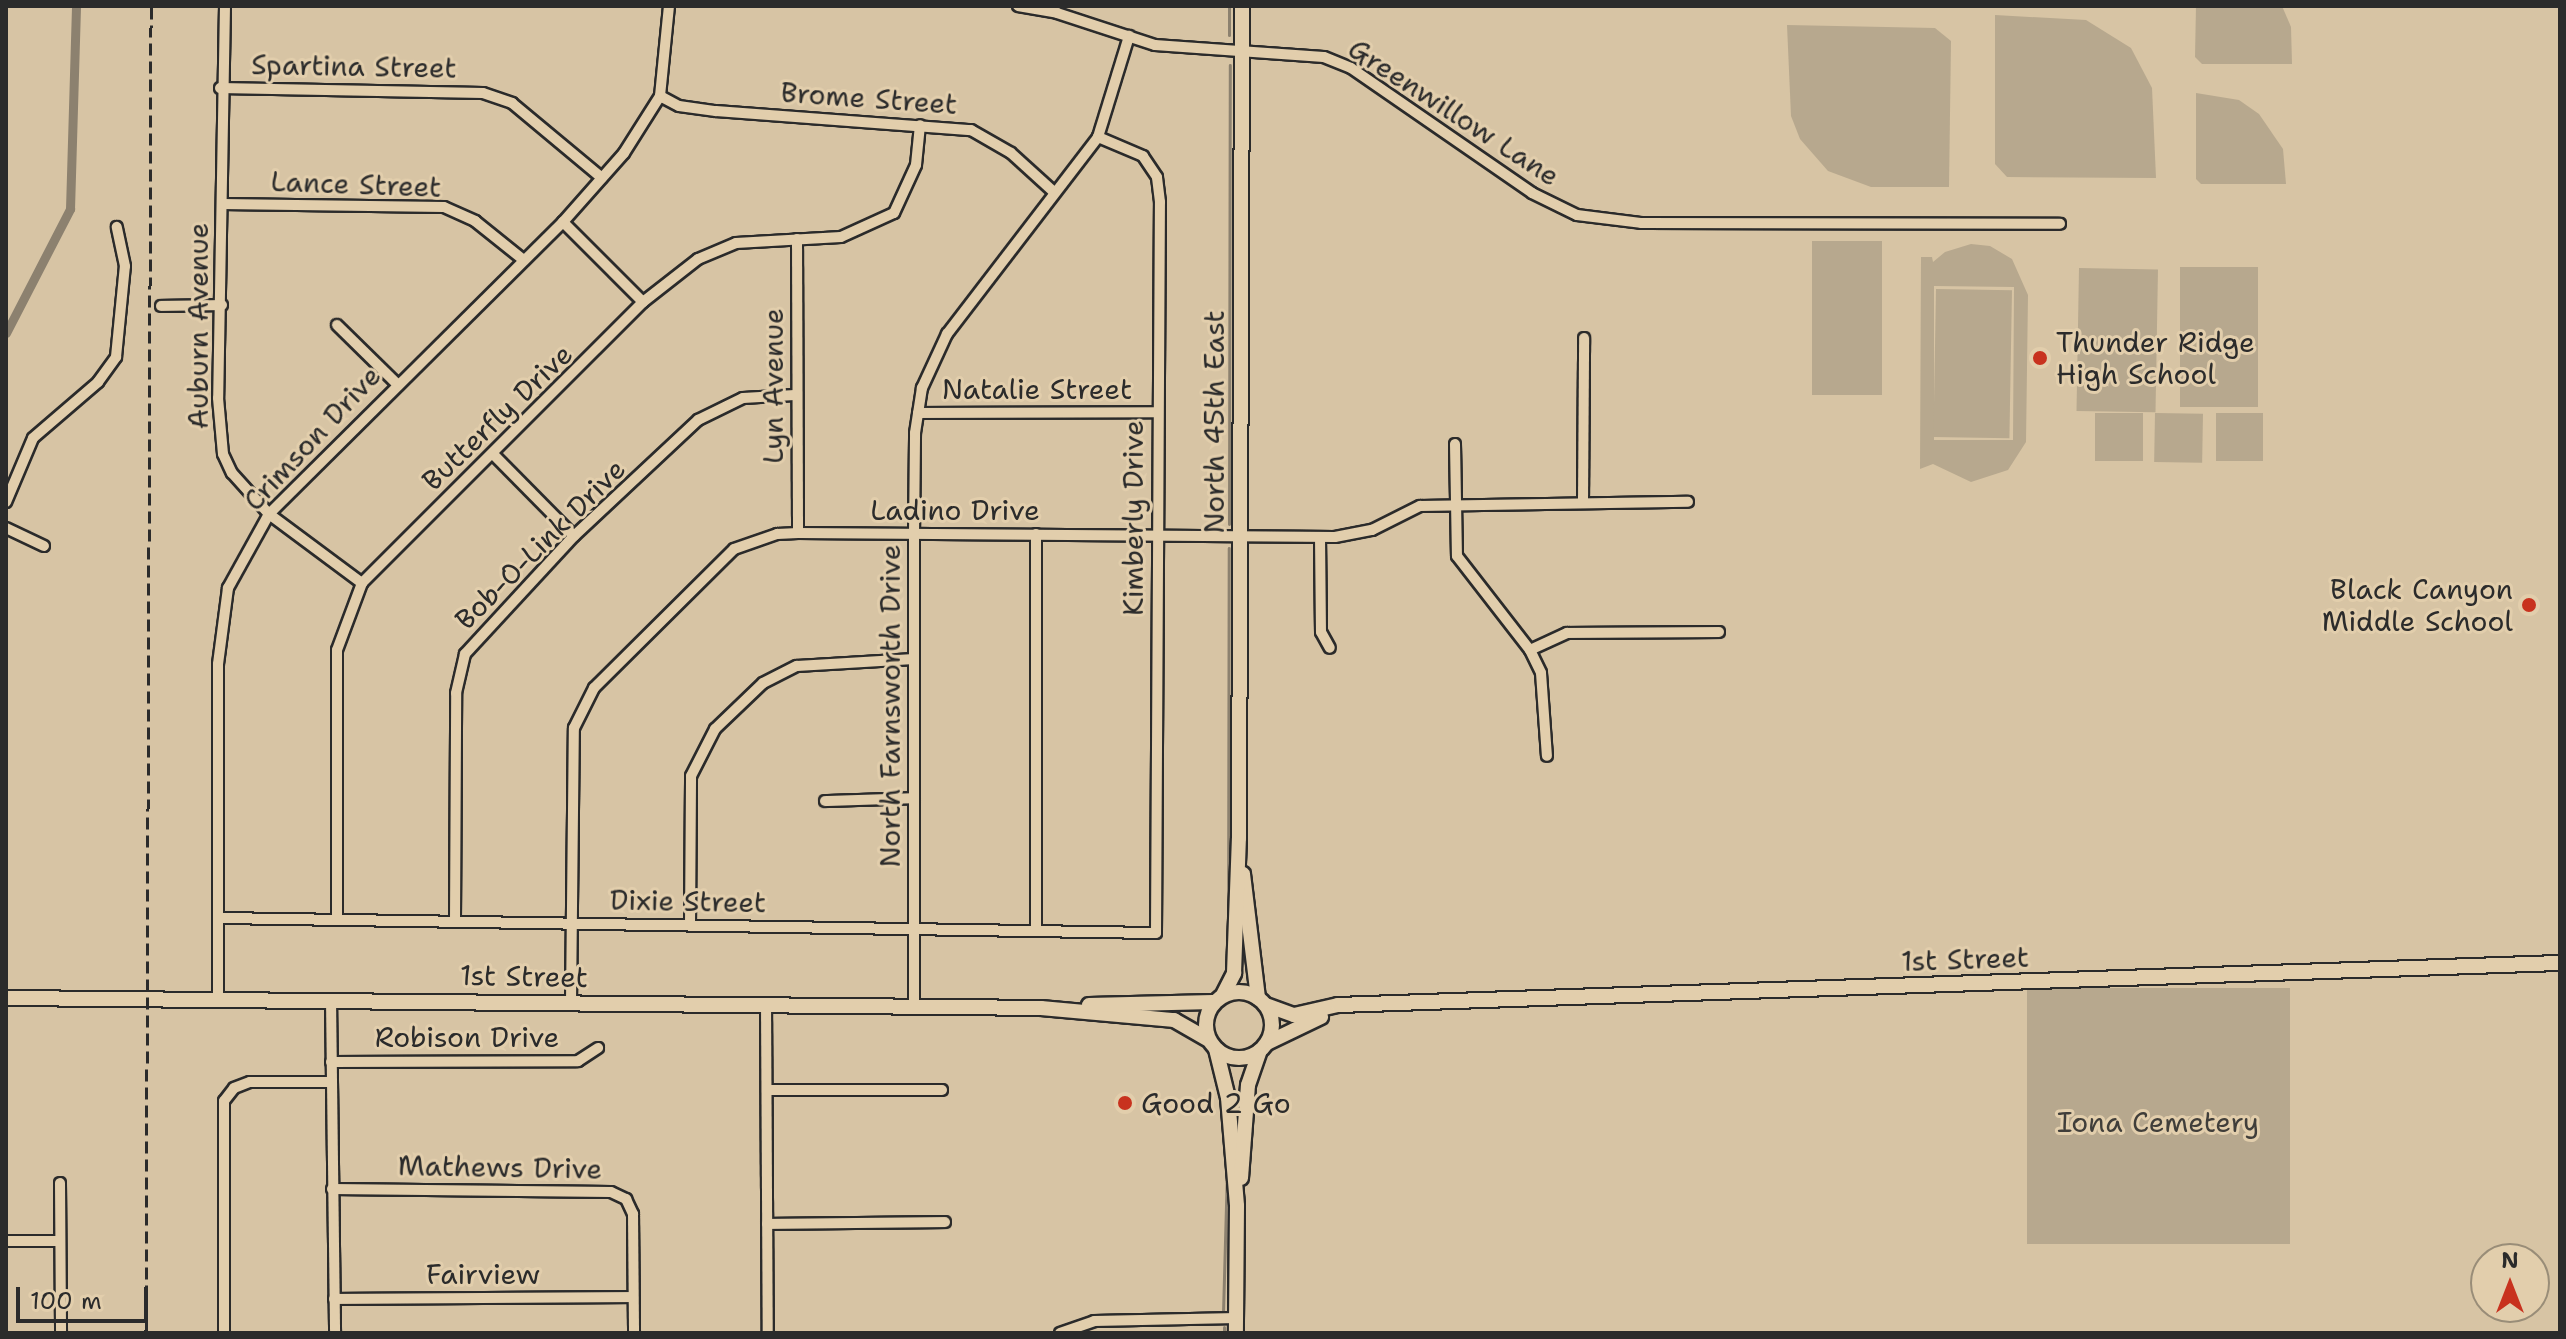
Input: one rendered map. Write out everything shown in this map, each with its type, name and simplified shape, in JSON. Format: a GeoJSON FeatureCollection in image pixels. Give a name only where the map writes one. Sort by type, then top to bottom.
{"type":"FeatureCollection","features":[{"type":"Feature","properties":{"kind":"main road","name":"North 45th East"},"geometry":{"type":"LineString","coordinates":[[1218,998],[1234,973],[1239,838],[1242,6]]}},
{"type":"Feature","properties":{"kind":"main road","name":"North 45th East"},"geometry":{"type":"LineString","coordinates":[[1239,838],[1262,1001]]}},
{"type":"Feature","properties":{"kind":"main road","name":"1st Street"},"geometry":{"type":"LineString","coordinates":[[1262,1001],[1294,1015],[1338,1005],[2560,963]]}},
{"type":"Feature","properties":{"kind":"main road"},"geometry":{"type":"LineString","coordinates":[[1041,1008],[1142,1000],[1192,1006],[1238,991],[1262,1001],[1273,1026],[1248,1085],[1237,1206],[1236,1326]]}},
{"type":"Feature","properties":{"kind":"main road","name":"1st Street"},"geometry":{"type":"LineString","coordinates":[[6,998],[1041,1008]]}},
{"type":"Feature","properties":{"kind":"main road"},"geometry":{"type":"LineString","coordinates":[[1218,998],[1206,1018],[1226,1087],[1237,1206]]}},
{"type":"Feature","properties":{"kind":"main road","name":"1st Street"},"geometry":{"type":"LineString","coordinates":[[1264,1047],[1309,1021],[1372,1006]]}},
{"type":"Feature","properties":{"kind":"main road"},"geometry":{"type":"LineString","coordinates":[[1041,1008],[1181,1022],[1235,1058],[1264,1047]]}},
{"type":"Feature","properties":{"kind":"street","name":"Auburn Avenue"},"geometry":{"type":"LineString","coordinates":[[225,6],[220,88],[222,305],[218,398],[223,454],[232,473],[269,514],[362,583]]}},
{"type":"Feature","properties":{"kind":"street","name":"Crimson Drive"},"geometry":{"type":"LineString","coordinates":[[218,998],[220,631],[228,588],[269,514],[521,258],[563,222],[602,178],[660,96],[669,6]]}},
{"type":"Feature","properties":{"kind":"street","name":"Greenwillow Lane"},"geometry":{"type":"LineString","coordinates":[[1018,6],[1192,51],[1324,57],[1351,68],[1532,193],[1577,215],[1641,223],[2060,224]]}},
{"type":"Feature","properties":{"kind":"street","name":"North Farnsworth Drive"},"geometry":{"type":"LineString","coordinates":[[914,1006],[914,534],[918,413],[930,368],[947,334],[1098,137],[1129,36]]}},
{"type":"Feature","properties":{"kind":"street","name":"Spartina Street"},"geometry":{"type":"LineString","coordinates":[[220,88],[483,93],[512,103],[602,178]]}},
{"type":"Feature","properties":{"kind":"street","name":"Brome Street"},"geometry":{"type":"LineString","coordinates":[[660,96],[679,106],[716,111],[945,125],[985,136],[1055,193]]}},
{"type":"Feature","properties":{"kind":"street","name":"Butterfly Drive"},"geometry":{"type":"LineString","coordinates":[[337,918],[337,650],[362,583],[495,456],[643,302],[711,251],[736,243],[841,237],[894,213],[916,165],[920,125]]}},
{"type":"Feature","properties":{"kind":"street","name":"Kimberly Drive"},"geometry":{"type":"LineString","coordinates":[[1098,137],[1143,156],[1157,177],[1156,933]]}},
{"type":"Feature","properties":{"kind":"street","name":"Lance Street"},"geometry":{"type":"LineString","coordinates":[[222,204],[444,207],[475,221],[521,258]]}},
{"type":"Feature","properties":{"kind":"street"},"geometry":{"type":"LineString","coordinates":[[563,222],[643,302]]}},
{"type":"Feature","properties":{"kind":"street"},"geometry":{"type":"LineString","coordinates":[[6,502],[33,438],[98,382],[116,357],[125,266],[117,227]]}},
{"type":"Feature","properties":{"kind":"street","name":"Lyn Avenue"},"geometry":{"type":"LineString","coordinates":[[797,239],[795,395],[798,533]]}},
{"type":"Feature","properties":{"kind":"street"},"geometry":{"type":"LineString","coordinates":[[161,306],[222,305]]}},
{"type":"Feature","properties":{"kind":"street"},"geometry":{"type":"LineString","coordinates":[[337,325],[396,383]]}},
{"type":"Feature","properties":{"kind":"street"},"geometry":{"type":"LineString","coordinates":[[1583,501],[1584,338]]}},
{"type":"Feature","properties":{"kind":"street","name":"Bob-O-Link Drive"},"geometry":{"type":"LineString","coordinates":[[455,920],[460,670],[485,628],[574,536],[698,420],[743,398],[795,395]]}},
{"type":"Feature","properties":{"kind":"street","name":"Natalie Street"},"geometry":{"type":"LineString","coordinates":[[918,413],[1157,412]]}},
{"type":"Feature","properties":{"kind":"street"},"geometry":{"type":"LineString","coordinates":[[1455,444],[1457,556],[1530,650],[1545,690],[1547,756]]}},
{"type":"Feature","properties":{"kind":"street"},"geometry":{"type":"LineString","coordinates":[[495,456],[574,536]]}},
{"type":"Feature","properties":{"kind":"street","name":"Ladino Drive"},"geometry":{"type":"LineString","coordinates":[[571,1002],[574,728],[581,708],[636,642],[734,549],[777,534],[798,533],[1355,536],[1407,510],[1454,503],[1688,502]]}},
{"type":"Feature","properties":{"kind":"street"},"geometry":{"type":"LineString","coordinates":[[6,528],[44,546]]}},
{"type":"Feature","properties":{"kind":"street"},"geometry":{"type":"LineString","coordinates":[[1036,534],[1036,931]]}},
{"type":"Feature","properties":{"kind":"street"},"geometry":{"type":"LineString","coordinates":[[1320,537],[1321,632],[1330,648]]}},
{"type":"Feature","properties":{"kind":"street"},"geometry":{"type":"LineString","coordinates":[[1530,650],[1567,633],[1719,632]]}},
{"type":"Feature","properties":{"kind":"street"},"geometry":{"type":"LineString","coordinates":[[690,925],[691,776],[715,729],[763,683],[797,666],[914,659]]}},
{"type":"Feature","properties":{"kind":"street"},"geometry":{"type":"LineString","coordinates":[[825,801],[914,798]]}},
{"type":"Feature","properties":{"kind":"street","name":"Dixie Street"},"geometry":{"type":"LineString","coordinates":[[220,918],[1156,933]]}},
{"type":"Feature","properties":{"kind":"street"},"geometry":{"type":"LineString","coordinates":[[331,999],[335,1333]]}},
{"type":"Feature","properties":{"kind":"street"},"geometry":{"type":"LineString","coordinates":[[766,1003],[768,1333]]}},
{"type":"Feature","properties":{"kind":"street","name":"Robison Drive"},"geometry":{"type":"LineString","coordinates":[[331,1062],[578,1061],[598,1048]]}},
{"type":"Feature","properties":{"kind":"street"},"geometry":{"type":"LineString","coordinates":[[224,1333],[224,1101],[234,1088],[250,1082],[330,1082]]}},
{"type":"Feature","properties":{"kind":"street"},"geometry":{"type":"LineString","coordinates":[[767,1090],[942,1090]]}},
{"type":"Feature","properties":{"kind":"street"},"geometry":{"type":"LineString","coordinates":[[60,1183],[61,1333]]}},
{"type":"Feature","properties":{"kind":"street","name":"Mathews Drive"},"geometry":{"type":"LineString","coordinates":[[332,1189],[596,1188],[626,1199],[634,1237],[633,1297]]}},
{"type":"Feature","properties":{"kind":"street"},"geometry":{"type":"LineString","coordinates":[[767,1224],[945,1222]]}},
{"type":"Feature","properties":{"kind":"street"},"geometry":{"type":"LineString","coordinates":[[6,1241],[60,1241]]}},
{"type":"Feature","properties":{"kind":"street"},"geometry":{"type":"LineString","coordinates":[[633,1297],[634,1333]]}},
{"type":"Feature","properties":{"kind":"street","name":"Fairview"},"geometry":{"type":"LineString","coordinates":[[334,1299],[633,1297]]}},
{"type":"Feature","properties":{"kind":"street"},"geometry":{"type":"LineString","coordinates":[[1060,1333],[1094,1321],[1236,1326]]}},
{"type":"Feature","properties":{"kind":"green space"},"geometry":{"type":"Polygon","coordinates":[[[2196,6],[2282,6],[2291,27],[2292,64],[2202,64],[2195,57],[2196,6]]]}},
{"type":"Feature","properties":{"kind":"green space"},"geometry":{"type":"Polygon","coordinates":[[[1995,15],[2086,20],[2131,48],[2152,88],[2156,178],[2007,177],[1995,164],[1995,15]]]}},
{"type":"Feature","properties":{"kind":"green space"},"geometry":{"type":"Polygon","coordinates":[[[1787,25],[1935,28],[1951,41],[1949,187],[1871,187],[1828,171],[1800,139],[1791,116],[1787,25]]]}},
{"type":"Feature","properties":{"kind":"green space"},"geometry":{"type":"Polygon","coordinates":[[[2196,93],[2239,100],[2259,114],[2283,149],[2286,184],[2201,184],[2196,179],[2196,93]]]}},
{"type":"Feature","properties":{"kind":"green space"},"geometry":{"type":"Polygon","coordinates":[[[1812,241],[1882,241],[1882,395],[1812,395],[1812,241]]]}},
{"type":"Feature","properties":{"kind":"green space"},"geometry":{"type":"Polygon","coordinates":[[[1971,244],[1990,246],[2012,259],[2028,295],[2026,442],[2008,470],[1971,482],[1933,464],[1920,469],[1921,257],[1932,257],[1933,262],[1945,252],[1971,244]],[[1934,286],[1934,440],[2013,440],[2014,287],[1934,286]]]}},
{"type":"Feature","properties":{"kind":"green space"},"geometry":{"type":"Polygon","coordinates":[[[2180,267],[2258,267],[2258,407],[2180,407],[2180,267]]]}},
{"type":"Feature","properties":{"kind":"green space"},"geometry":{"type":"Polygon","coordinates":[[[2079,268],[2158,269],[2155,412],[2077,411],[2079,268]]]}},
{"type":"Feature","properties":{"kind":"green space"},"geometry":{"type":"Polygon","coordinates":[[[1936,289],[2012,290],[2009,438],[1933,437],[1936,289]]]}},
{"type":"Feature","properties":{"kind":"green space"},"geometry":{"type":"Polygon","coordinates":[[[2095,413],[2143,413],[2143,461],[2095,461],[2095,413]]]}},
{"type":"Feature","properties":{"kind":"green space"},"geometry":{"type":"Polygon","coordinates":[[[2155,413],[2203,414],[2202,463],[2154,462],[2155,413]]]}},
{"type":"Feature","properties":{"kind":"green space"},"geometry":{"type":"Polygon","coordinates":[[[2216,413],[2263,413],[2263,461],[2216,461],[2216,413]]]}},
{"type":"Feature","properties":{"kind":"green space","name":"Iona Cemetery"},"geometry":{"type":"Polygon","coordinates":[[[2027,988],[2290,988],[2290,1244],[2027,1244],[2027,988]]]}},
{"type":"Feature","properties":{"kind":"waterway"},"geometry":{"type":"LineString","coordinates":[[6,333],[70,209],[76,6]]}},
{"type":"Feature","properties":{"kind":"waterway"},"geometry":{"type":"LineString","coordinates":[[1229,6],[1229,35]]}},
{"type":"Feature","properties":{"kind":"waterway"},"geometry":{"type":"LineString","coordinates":[[1229,524],[1230,65]]}},
{"type":"Feature","properties":{"kind":"waterway"},"geometry":{"type":"LineString","coordinates":[[1228,960],[1229,548]]}},
{"type":"Feature","properties":{"kind":"waterway"},"geometry":{"type":"LineString","coordinates":[[1223,1313],[1227,1173]]}},
{"type":"Feature","properties":{"kind":"waterway"},"geometry":{"type":"LineString","coordinates":[[1224,1327],[1224,1333]]}},
{"type":"Feature","properties":{"kind":"railway"},"geometry":{"type":"LineString","coordinates":[[146,1333],[151,6]]}},
{"type":"Feature","properties":{"kind":"place","name":"Thunder Ridge High School"},"geometry":{"type":"Point","coordinates":[2040,358]}},
{"type":"Feature","properties":{"kind":"place","name":"Black Canyon Middle School"},"geometry":{"type":"Point","coordinates":[2529,605]}},
{"type":"Feature","properties":{"kind":"place","name":"Good 2 Go"},"geometry":{"type":"Point","coordinates":[1125,1103]}}]}
